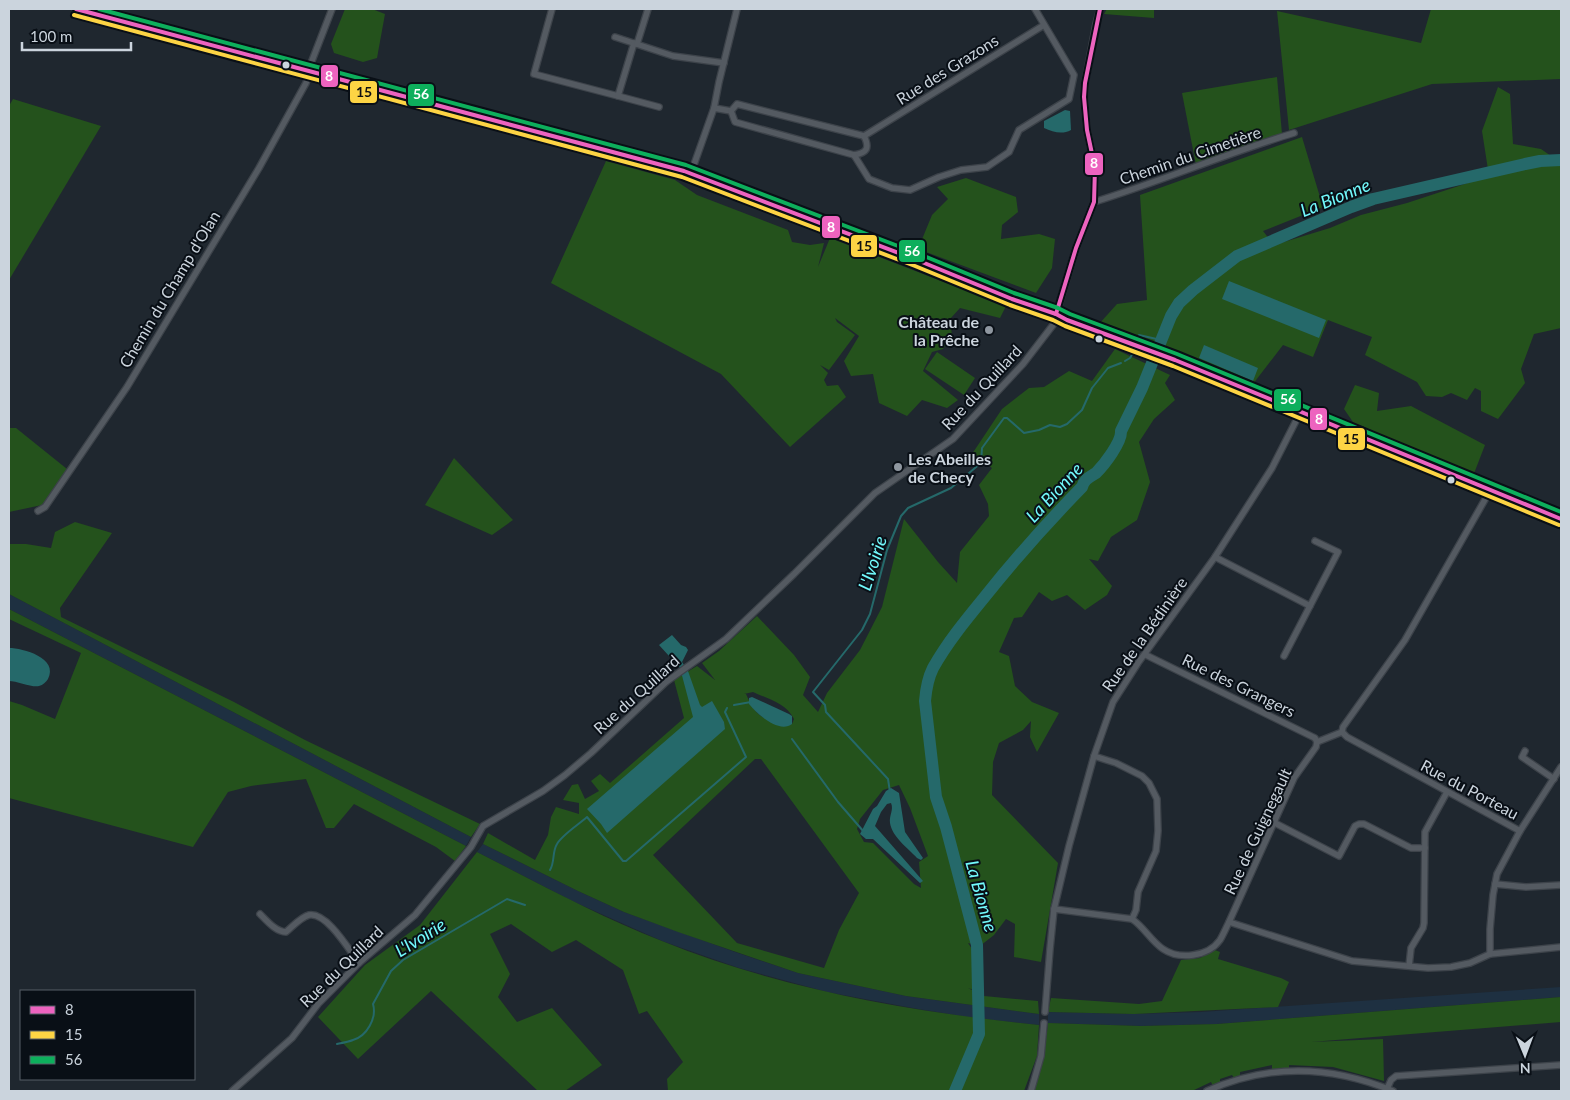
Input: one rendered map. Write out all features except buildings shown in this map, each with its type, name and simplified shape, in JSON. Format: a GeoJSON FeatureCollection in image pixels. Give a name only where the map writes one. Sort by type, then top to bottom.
{"type":"FeatureCollection","features":[{"type":"Feature","properties":{"kind":"main road"},"geometry":{"type":"LineString","coordinates":[[76,9],[691,173],[1012,299],[1171,358],[1561,519]]}},
{"type":"Feature","properties":{"kind":"street","name":"Chemin du Champ d'Olan"},"geometry":{"type":"LineString","coordinates":[[38,510],[45,507],[127,387],[259,168],[306,83],[332,9]]}},
{"type":"Feature","properties":{"kind":"street"},"geometry":{"type":"LineString","coordinates":[[552,9],[534,74],[659,107]]}},
{"type":"Feature","properties":{"kind":"street"},"geometry":{"type":"LineString","coordinates":[[618,96],[648,9]]}},
{"type":"Feature","properties":{"kind":"street"},"geometry":{"type":"LineString","coordinates":[[691,173],[714,108],[718,82],[737,9]]}},
{"type":"Feature","properties":{"kind":"street"},"geometry":{"type":"LineString","coordinates":[[854,155],[869,179],[892,188],[907,190],[961,170],[987,167],[1009,152],[1019,130],[1069,99],[1074,75],[1058,51],[1035,9]]}},
{"type":"Feature","properties":{"kind":"street","name":"Rue du Quillard"},"geometry":{"type":"LineString","coordinates":[[232,1091],[292,1038],[318,1004],[359,963],[415,915],[470,847],[483,826],[543,791],[565,775],[666,682],[732,633],[875,492],[953,439],[1023,364],[1053,324],[1076,248],[1094,202],[1095,168],[1087,130],[1084,97],[1085,81],[1099,9]]}},
{"type":"Feature","properties":{"kind":"street","name":"Rue des Grazons"},"geometry":{"type":"LineString","coordinates":[[864,136],[1044,25]]}},
{"type":"Feature","properties":{"kind":"street"},"geometry":{"type":"LineString","coordinates":[[615,37],[673,56],[724,63]]}},
{"type":"Feature","properties":{"kind":"street"},"geometry":{"type":"LineString","coordinates":[[737,104],[864,136],[867,146],[866,151],[862,154],[854,155],[735,122],[731,111],[737,104]]}},
{"type":"Feature","properties":{"kind":"street"},"geometry":{"type":"LineString","coordinates":[[714,108],[731,111]]}},
{"type":"Feature","properties":{"kind":"street","name":"Chemin du Cimetière"},"geometry":{"type":"LineString","coordinates":[[1094,202],[1141,188],[1220,157],[1294,134]]}},
{"type":"Feature","properties":{"kind":"street","name":"Rue de la Bédinière"},"geometry":{"type":"LineString","coordinates":[[1045,1012],[1054,909],[1094,756],[1113,702],[1215,557],[1272,468],[1301,411]]}},
{"type":"Feature","properties":{"kind":"street"},"geometry":{"type":"LineString","coordinates":[[1317,742],[1342,732],[1343,726],[1405,640],[1491,489]]}},
{"type":"Feature","properties":{"kind":"street"},"geometry":{"type":"LineString","coordinates":[[1284,656],[1338,552],[1315,541]]}},
{"type":"Feature","properties":{"kind":"street"},"geometry":{"type":"LineString","coordinates":[[1215,557],[1310,606]]}},
{"type":"Feature","properties":{"kind":"street","name":"Rue des Grangers"},"geometry":{"type":"LineString","coordinates":[[1146,655],[1314,738],[1317,742]]}},
{"type":"Feature","properties":{"kind":"street","name":"Rue du Porteau"},"geometry":{"type":"LineString","coordinates":[[1342,732],[1520,831],[1561,767]]}},
{"type":"Feature","properties":{"kind":"street","name":"Rue de Guignegault"},"geometry":{"type":"LineString","coordinates":[[1132,919],[1162,948],[1172,954],[1187,956],[1207,950],[1219,941],[1294,778],[1316,747],[1317,742]]}},
{"type":"Feature","properties":{"kind":"street"},"geometry":{"type":"LineString","coordinates":[[1526,751],[1522,758],[1554,779]]}},
{"type":"Feature","properties":{"kind":"street"},"geometry":{"type":"LineString","coordinates":[[1054,909],[1132,919],[1136,910],[1138,892],[1156,851],[1158,831],[1157,799],[1149,783],[1142,776],[1116,763],[1094,756]]}},
{"type":"Feature","properties":{"kind":"street"},"geometry":{"type":"LineString","coordinates":[[1408,966],[1411,948],[1423,928],[1424,922],[1425,832],[1447,792]]}},
{"type":"Feature","properties":{"kind":"street"},"geometry":{"type":"LineString","coordinates":[[1274,822],[1339,856],[1355,826],[1359,824],[1364,824],[1411,848],[1425,848]]}},
{"type":"Feature","properties":{"kind":"street"},"geometry":{"type":"LineString","coordinates":[[1490,954],[1490,929],[1497,874],[1520,831]]}},
{"type":"Feature","properties":{"kind":"street"},"geometry":{"type":"LineString","coordinates":[[1496,884],[1526,887],[1561,885]]}},
{"type":"Feature","properties":{"kind":"street"},"geometry":{"type":"LineString","coordinates":[[260,914],[278,930],[283,932],[286,932],[304,917],[309,915],[320,916],[328,923],[359,963]]}},
{"type":"Feature","properties":{"kind":"street"},"geometry":{"type":"LineString","coordinates":[[1229,922],[1352,961],[1428,968],[1452,967],[1470,963],[1490,954],[1561,947]]}},
{"type":"Feature","properties":{"kind":"street"},"geometry":{"type":"LineString","coordinates":[[1031,1091],[1041,1056],[1044,1023]]}},
{"type":"Feature","properties":{"kind":"street"},"geometry":{"type":"LineString","coordinates":[[1206,1091],[1248,1076],[1266,1073],[1323,1072],[1360,1078],[1390,1090],[1391,1080],[1396,1076],[1561,1065]]}},
{"type":"Feature","properties":{"kind":"shaded area"},"geometry":{"type":"Polygon","coordinates":[[[1065,110],[1070,111],[1071,130],[1058,132],[1044,128],[1044,121],[1065,110]]]}},
{"type":"Feature","properties":{"kind":"shaded area"},"geometry":{"type":"Polygon","coordinates":[[[1229,281],[1326,320],[1319,338],[1222,299],[1229,281]]]}},
{"type":"Feature","properties":{"kind":"shaded area"},"geometry":{"type":"Polygon","coordinates":[[[1204,345],[1258,368],[1253,381],[1199,358],[1204,345]]]}},
{"type":"Feature","properties":{"kind":"shaded area"},"geometry":{"type":"Polygon","coordinates":[[[9,594],[471,837],[466,846],[9,609],[9,594]]]}},
{"type":"Feature","properties":{"kind":"shaded area"},"geometry":{"type":"Polygon","coordinates":[[[672,635],[688,650],[682,662],[688,671],[700,705],[702,707],[712,701],[724,722],[725,729],[607,833],[587,809],[693,717],[680,668],[659,645],[672,635]]]}},
{"type":"Feature","properties":{"kind":"shaded area"},"geometry":{"type":"Polygon","coordinates":[[[9,648],[30,652],[44,660],[49,665],[48,679],[42,685],[36,686],[9,681],[9,648]]]}},
{"type":"Feature","properties":{"kind":"shaded area"},"geometry":{"type":"Polygon","coordinates":[[[752,697],[792,716],[792,724],[781,726],[769,722],[749,704],[749,698],[752,697]]]}},
{"type":"Feature","properties":{"kind":"shaded area"},"geometry":{"type":"Polygon","coordinates":[[[891,788],[899,793],[905,832],[923,858],[921,860],[917,858],[901,842],[891,828],[891,803],[887,804],[881,812],[875,826],[923,881],[920,883],[873,839],[866,839],[860,834],[873,809],[886,791],[891,788]]]}},
{"type":"Feature","properties":{"kind":"shaded area"},"geometry":{"type":"Polygon","coordinates":[[[483,844],[624,912],[798,973],[906,996],[1039,1014],[1039,1025],[974,1018],[827,992],[739,968],[662,941],[572,901],[477,852],[483,844]]]}},
{"type":"Feature","properties":{"kind":"shaded area"},"geometry":{"type":"Polygon","coordinates":[[[1561,987],[1561,997],[1217,1024],[1141,1026],[1048,1023],[1048,1012],[1134,1014],[1201,1012],[1561,987]]]}},
{"type":"Feature","properties":{"kind":"green space"},"geometry":{"type":"Polygon","coordinates":[[[345,9],[372,9],[385,14],[377,58],[363,62],[334,53],[331,44],[345,9]]]}},
{"type":"Feature","properties":{"kind":"green space"},"geometry":{"type":"Polygon","coordinates":[[[1107,9],[1154,9],[1154,18],[1104,14],[1107,9]]]}},
{"type":"Feature","properties":{"kind":"green space"},"geometry":{"type":"Polygon","coordinates":[[[1431,9],[1561,9],[1561,79],[1432,84],[1289,130],[1277,11],[1421,43],[1431,9]]]}},
{"type":"Feature","properties":{"kind":"green space"},"geometry":{"type":"Polygon","coordinates":[[[1277,77],[1282,134],[1196,165],[1182,93],[1277,77]]]}},
{"type":"Feature","properties":{"kind":"green space"},"geometry":{"type":"Polygon","coordinates":[[[1498,87],[1510,94],[1513,144],[1541,149],[1561,163],[1561,328],[1534,334],[1521,369],[1525,383],[1498,419],[1481,411],[1481,391],[1475,388],[1467,400],[1451,393],[1442,397],[1426,396],[1417,382],[1365,355],[1372,337],[1328,320],[1313,357],[1283,345],[1253,384],[1099,324],[1117,304],[1147,300],[1140,195],[1302,137],[1323,207],[1263,231],[1274,245],[1330,228],[1361,215],[1407,203],[1489,176],[1482,131],[1498,87]]]}},
{"type":"Feature","properties":{"kind":"green space"},"geometry":{"type":"Polygon","coordinates":[[[13,99],[101,126],[9,280],[9,106],[13,99]]]}},
{"type":"Feature","properties":{"kind":"green space"},"geometry":{"type":"Polygon","coordinates":[[[606,161],[675,180],[697,195],[788,230],[792,242],[810,245],[824,243],[818,267],[830,238],[1006,306],[1000,318],[960,308],[950,319],[952,336],[943,349],[932,352],[923,371],[958,400],[947,408],[922,400],[907,416],[879,403],[873,374],[851,376],[844,361],[859,336],[835,318],[837,322],[855,335],[829,370],[820,365],[828,373],[824,380],[827,386],[838,385],[846,397],[790,447],[721,374],[551,283],[606,161]]]}},
{"type":"Feature","properties":{"kind":"green space"},"geometry":{"type":"Polygon","coordinates":[[[966,178],[1016,197],[1018,212],[1002,225],[1001,239],[1039,234],[1055,239],[1052,268],[1036,293],[918,249],[932,215],[948,199],[937,187],[966,178]]]}},
{"type":"Feature","properties":{"kind":"green space"},"geometry":{"type":"Polygon","coordinates":[[[1115,349],[1170,375],[1165,383],[1175,400],[1154,419],[1139,442],[1150,482],[1137,520],[1111,537],[1098,561],[1089,559],[1112,586],[1107,595],[1085,610],[1067,595],[1052,601],[1039,592],[1022,617],[1014,618],[999,652],[1009,656],[1015,686],[1032,702],[1059,713],[1037,752],[1030,737],[1031,721],[1023,730],[999,743],[993,762],[992,795],[1058,863],[1041,962],[1014,957],[1015,924],[1006,919],[994,935],[980,946],[968,943],[976,955],[977,991],[968,988],[984,996],[1038,1001],[1039,1014],[906,996],[798,973],[624,912],[483,844],[488,833],[535,860],[548,835],[551,817],[556,807],[579,814],[579,803],[563,800],[572,785],[578,784],[585,799],[599,791],[591,781],[600,774],[610,783],[684,718],[674,680],[697,666],[715,680],[702,663],[719,651],[757,616],[794,655],[810,677],[803,695],[818,712],[827,693],[860,650],[882,607],[904,519],[957,583],[960,552],[989,516],[988,504],[979,485],[992,468],[972,454],[1002,409],[1029,388],[1044,387],[1069,371],[1092,381],[1115,349]],[[753,692],[744,694],[746,694],[758,714],[768,719],[792,724],[794,719],[786,709],[776,702],[753,692]],[[755,759],[653,855],[737,943],[824,968],[839,930],[859,893],[761,759],[755,759]],[[899,785],[883,790],[860,819],[857,829],[864,842],[873,843],[914,884],[921,888],[919,862],[928,856],[910,808],[899,785]]]}},
{"type":"Feature","properties":{"kind":"green space"},"geometry":{"type":"Polygon","coordinates":[[[937,352],[975,378],[964,395],[925,369],[937,352]]]}},
{"type":"Feature","properties":{"kind":"green space"},"geometry":{"type":"Polygon","coordinates":[[[1355,385],[1379,393],[1377,411],[1411,406],[1485,445],[1473,476],[1353,422],[1344,409],[1355,385]]]}},
{"type":"Feature","properties":{"kind":"green space"},"geometry":{"type":"Polygon","coordinates":[[[9,428],[16,428],[67,469],[42,505],[9,512],[9,428]]]}},
{"type":"Feature","properties":{"kind":"green space"},"geometry":{"type":"Polygon","coordinates":[[[454,458],[513,520],[492,535],[425,505],[454,458]]]}},
{"type":"Feature","properties":{"kind":"green space"},"geometry":{"type":"Polygon","coordinates":[[[75,522],[112,533],[60,608],[61,617],[234,702],[305,740],[480,824],[471,837],[9,594],[9,544],[26,544],[51,548],[55,532],[75,522]]]}},
{"type":"Feature","properties":{"kind":"green space"},"geometry":{"type":"Polygon","coordinates":[[[9,609],[466,846],[455,861],[436,847],[354,804],[334,828],[326,828],[306,779],[251,786],[228,792],[193,847],[9,798],[9,701],[55,719],[81,653],[9,619],[9,609]]]}},
{"type":"Feature","properties":{"kind":"green space"},"geometry":{"type":"Polygon","coordinates":[[[477,852],[615,921],[707,958],[753,973],[847,996],[895,1005],[991,1020],[1039,1025],[1037,1056],[1024,1091],[668,1091],[667,1079],[683,1062],[647,1011],[639,1014],[623,970],[576,940],[552,952],[511,924],[490,934],[510,974],[498,997],[517,1022],[552,1008],[602,1065],[565,1091],[538,1091],[431,991],[358,1059],[318,1017],[365,965],[420,925],[477,852]]]}},
{"type":"Feature","properties":{"kind":"green space"},"geometry":{"type":"Polygon","coordinates":[[[1215,950],[1220,952],[1218,959],[1289,982],[1278,1007],[1134,1014],[1048,1012],[1051,998],[1139,1004],[1162,1001],[1181,960],[1200,958],[1215,950]]]}},
{"type":"Feature","properties":{"kind":"green space"},"geometry":{"type":"Polygon","coordinates":[[[1561,997],[1561,1022],[1311,1042],[1383,1039],[1384,1081],[1333,1067],[1289,1065],[1289,1068],[1272,1070],[1272,1065],[1240,1072],[1240,1076],[1234,1078],[1232,1075],[1220,1079],[1220,1083],[1213,1086],[1211,1082],[1192,1091],[1033,1091],[1045,1048],[1048,1023],[1141,1026],[1217,1024],[1561,997]]]}},
{"type":"Feature","properties":{"kind":"waterway","name":"La Bionne"},"geometry":{"type":"LineString","coordinates":[[955,1091],[979,1034],[977,945],[946,827],[936,797],[925,701],[930,676],[944,650],[956,632],[1019,556],[1082,487],[1086,480],[1096,473],[1112,453],[1142,388],[1171,316],[1179,303],[1193,290],[1237,256],[1373,199],[1525,164],[1561,160]]}},
{"type":"Feature","properties":{"kind":"waterway","name":"L'Ivoirie"},"geometry":{"type":"LineString","coordinates":[[1139,335],[1161,340]]}},
{"type":"Feature","properties":{"kind":"waterway","name":"L'Ivoirie"},"geometry":{"type":"LineString","coordinates":[[1125,361],[1133,353]]}},
{"type":"Feature","properties":{"kind":"waterway","name":"L'Ivoirie"},"geometry":{"type":"LineString","coordinates":[[890,792],[888,779],[826,712],[825,705],[813,692],[862,630],[870,614],[887,550],[901,516],[908,508],[951,488],[981,463],[982,448],[1004,418],[1007,418],[1024,433],[1039,430],[1050,425],[1060,427],[1067,424],[1082,410],[1092,388],[1108,368],[1121,363]]}},
{"type":"Feature","properties":{"kind":"waterway","name":"L'Ivoirie"},"geometry":{"type":"LineString","coordinates":[[734,705],[751,702]]}},
{"type":"Feature","properties":{"kind":"waterway","name":"L'Ivoirie"},"geometry":{"type":"LineString","coordinates":[[550,870],[555,847],[559,841],[587,817],[623,861],[626,861],[746,757],[725,712],[727,708]]}},
{"type":"Feature","properties":{"kind":"waterway"},"geometry":{"type":"LineString","coordinates":[[792,739],[838,802],[864,832]]}},
{"type":"Feature","properties":{"kind":"waterway","name":"L'Ivoirie"},"geometry":{"type":"LineString","coordinates":[[337,1044],[358,1038],[367,1031],[374,1015],[373,1004],[391,971],[403,960],[507,899],[525,905]]}},
{"type":"Feature","properties":{"kind":"transit line","name":"8"},"geometry":{"type":"LineString","coordinates":[[76,9],[684,171],[917,260],[1012,299],[1175,360],[1561,519]]}},
{"type":"Feature","properties":{"kind":"transit line","name":"56"},"geometry":{"type":"LineString","coordinates":[[99,9],[686,165],[919,254],[1014,293],[1177,354],[1561,512]]}},
{"type":"Feature","properties":{"kind":"transit line","name":"8"},"geometry":{"type":"LineString","coordinates":[[1056,314],[1076,248],[1094,202],[1095,168],[1087,130],[1084,97],[1085,83],[1100,9]]}},
{"type":"Feature","properties":{"kind":"transit line","name":"15"},"geometry":{"type":"LineString","coordinates":[[74,15],[682,177],[915,266],[1010,305],[1173,366],[1559,525]]}},
{"type":"Feature","properties":{"kind":"place","name":"Château de la Prêche"},"geometry":{"type":"Point","coordinates":[989,330]}},
{"type":"Feature","properties":{"kind":"place","name":"Les Abeilles de Checy"},"geometry":{"type":"Point","coordinates":[898,467]}}]}
